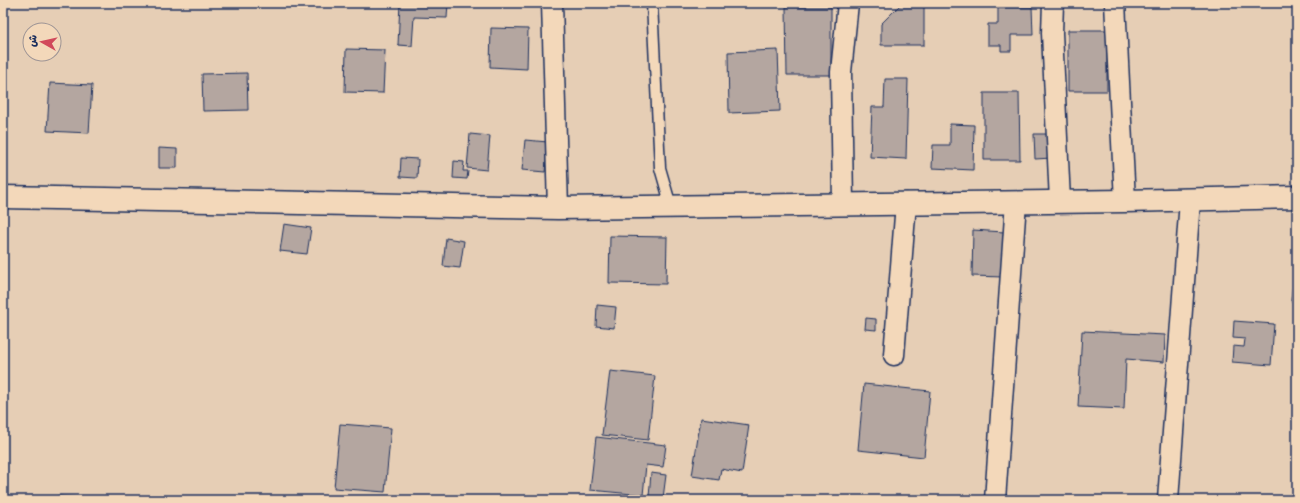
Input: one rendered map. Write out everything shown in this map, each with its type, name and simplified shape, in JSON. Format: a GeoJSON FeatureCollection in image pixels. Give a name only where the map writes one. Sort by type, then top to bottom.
{"type":"FeatureCollection","features":[{"type":"Feature","properties":{"kind":"street"},"geometry":{"type":"LineString","coordinates":[[552,3],[558,208]]}},
{"type":"Feature","properties":{"kind":"street"},"geometry":{"type":"LineString","coordinates":[[843,204],[841,72],[848,3]]}},
{"type":"Feature","properties":{"kind":"street"},"geometry":{"type":"LineString","coordinates":[[1052,3],[1052,33],[1060,202]]}},
{"type":"Feature","properties":{"kind":"street"},"geometry":{"type":"LineString","coordinates":[[1115,3],[1125,201]]}},
{"type":"Feature","properties":{"kind":"street"},"geometry":{"type":"LineString","coordinates":[[3,197],[558,208],[1060,202],[1297,197]]}},
{"type":"Feature","properties":{"kind":"street"},"geometry":{"type":"LineString","coordinates":[[1168,500],[1190,200]]}},
{"type":"Feature","properties":{"kind":"street"},"geometry":{"type":"LineString","coordinates":[[995,500],[1016,202]]}},
{"type":"Feature","properties":{"kind":"street"},"geometry":{"type":"LineString","coordinates":[[894,355],[906,204]]}},
{"type":"Feature","properties":{"kind":"lane"},"geometry":{"type":"LineString","coordinates":[[652,3],[660,168],[670,206]]}},
{"type":"Feature","properties":{"kind":"building"},"geometry":{"type":"Polygon","coordinates":[[[400,3],[448,3],[447,18],[414,17],[412,46],[398,45],[400,3]]]}},
{"type":"Feature","properties":{"kind":"building"},"geometry":{"type":"Polygon","coordinates":[[[901,4],[924,4],[924,45],[881,45],[881,24],[901,4]]]}},
{"type":"Feature","properties":{"kind":"building"},"geometry":{"type":"Polygon","coordinates":[[[786,7],[831,7],[831,75],[787,75],[786,7]]]}},
{"type":"Feature","properties":{"kind":"building"},"geometry":{"type":"Polygon","coordinates":[[[998,7],[1032,7],[1033,35],[1011,35],[1011,51],[1001,51],[1001,45],[988,45],[988,24],[998,24],[998,7]]]}},
{"type":"Feature","properties":{"kind":"building"},"geometry":{"type":"Polygon","coordinates":[[[491,28],[528,29],[527,69],[490,67],[491,28]]]}},
{"type":"Feature","properties":{"kind":"building"},"geometry":{"type":"Polygon","coordinates":[[[1068,30],[1107,30],[1107,91],[1068,91],[1068,30]]]}},
{"type":"Feature","properties":{"kind":"building"},"geometry":{"type":"Polygon","coordinates":[[[346,49],[385,50],[383,93],[345,92],[346,49]]]}},
{"type":"Feature","properties":{"kind":"building"},"geometry":{"type":"Polygon","coordinates":[[[778,50],[780,111],[729,113],[728,52],[778,50]]]}},
{"type":"Feature","properties":{"kind":"building"},"geometry":{"type":"Polygon","coordinates":[[[247,73],[248,110],[203,111],[202,74],[247,73]]]}},
{"type":"Feature","properties":{"kind":"building"},"geometry":{"type":"Polygon","coordinates":[[[885,79],[908,79],[906,159],[870,157],[872,107],[884,107],[885,79]]]}},
{"type":"Feature","properties":{"kind":"building"},"geometry":{"type":"Polygon","coordinates":[[[50,83],[92,85],[89,133],[47,131],[50,83]]]}},
{"type":"Feature","properties":{"kind":"building"},"geometry":{"type":"Polygon","coordinates":[[[984,93],[1019,93],[1020,160],[984,160],[984,93]]]}},
{"type":"Feature","properties":{"kind":"building"},"geometry":{"type":"Polygon","coordinates":[[[950,124],[974,125],[973,170],[932,168],[933,145],[950,145],[950,124]]]}},
{"type":"Feature","properties":{"kind":"building"},"geometry":{"type":"Polygon","coordinates":[[[470,134],[490,136],[487,170],[467,168],[470,134]]]}},
{"type":"Feature","properties":{"kind":"building"},"geometry":{"type":"Polygon","coordinates":[[[1034,134],[1051,134],[1052,158],[1035,159],[1034,134]]]}},
{"type":"Feature","properties":{"kind":"building"},"geometry":{"type":"Polygon","coordinates":[[[525,140],[548,142],[545,172],[522,170],[525,140]]]}},
{"type":"Feature","properties":{"kind":"building"},"geometry":{"type":"Polygon","coordinates":[[[159,148],[177,149],[177,168],[159,168],[159,148]]]}},
{"type":"Feature","properties":{"kind":"building"},"geometry":{"type":"Polygon","coordinates":[[[401,158],[418,159],[417,178],[400,177],[401,158]]]}},
{"type":"Feature","properties":{"kind":"building"},"geometry":{"type":"Polygon","coordinates":[[[454,161],[464,162],[463,171],[468,171],[467,179],[453,178],[454,161]]]}},
{"type":"Feature","properties":{"kind":"building"},"geometry":{"type":"Polygon","coordinates":[[[284,224],[311,228],[307,254],[280,251],[284,224]]]}},
{"type":"Feature","properties":{"kind":"building"},"geometry":{"type":"Polygon","coordinates":[[[973,230],[1004,232],[1003,277],[972,276],[973,230]]]}},
{"type":"Feature","properties":{"kind":"building"},"geometry":{"type":"Polygon","coordinates":[[[610,236],[667,237],[666,284],[609,283],[610,236]]]}},
{"type":"Feature","properties":{"kind":"building"},"geometry":{"type":"Polygon","coordinates":[[[446,238],[464,241],[460,268],[443,266],[446,238]]]}},
{"type":"Feature","properties":{"kind":"building"},"geometry":{"type":"Polygon","coordinates":[[[1297,246],[1297,301],[1291,301],[1297,246]]]}},
{"type":"Feature","properties":{"kind":"building"},"geometry":{"type":"Polygon","coordinates":[[[597,305],[616,307],[614,328],[596,326],[597,305]]]}},
{"type":"Feature","properties":{"kind":"building"},"geometry":{"type":"Polygon","coordinates":[[[866,318],[876,319],[876,330],[865,329],[866,318]]]}},
{"type":"Feature","properties":{"kind":"building"},"geometry":{"type":"Polygon","coordinates":[[[1234,321],[1274,324],[1271,365],[1232,362],[1233,346],[1244,347],[1245,339],[1233,338],[1234,321]]]}},
{"type":"Feature","properties":{"kind":"building"},"geometry":{"type":"Polygon","coordinates":[[[1082,331],[1165,335],[1164,362],[1126,359],[1124,409],[1078,407],[1082,331]]]}},
{"type":"Feature","properties":{"kind":"building"},"geometry":{"type":"Polygon","coordinates":[[[610,371],[655,376],[648,440],[602,435],[610,371]]]}},
{"type":"Feature","properties":{"kind":"building"},"geometry":{"type":"Polygon","coordinates":[[[864,384],[930,391],[924,457],[858,450],[864,384]]]}},
{"type":"Feature","properties":{"kind":"building"},"geometry":{"type":"Polygon","coordinates":[[[701,418],[749,425],[742,473],[721,469],[719,480],[692,476],[701,418]]]}},
{"type":"Feature","properties":{"kind":"building"},"geometry":{"type":"Polygon","coordinates":[[[340,424],[391,428],[385,492],[334,488],[340,424]]]}},
{"type":"Feature","properties":{"kind":"building"},"geometry":{"type":"Polygon","coordinates":[[[596,437],[666,445],[663,467],[646,465],[643,495],[590,490],[596,437]]]}},
{"type":"Feature","properties":{"kind":"building"},"geometry":{"type":"Polygon","coordinates":[[[651,473],[666,475],[663,498],[649,497],[651,473]]]}},
{"type":"Feature","properties":{"kind":"building"},"geometry":{"type":"Polygon","coordinates":[[[57,496],[84,498],[83,500],[57,500],[57,496]]]}}]}
